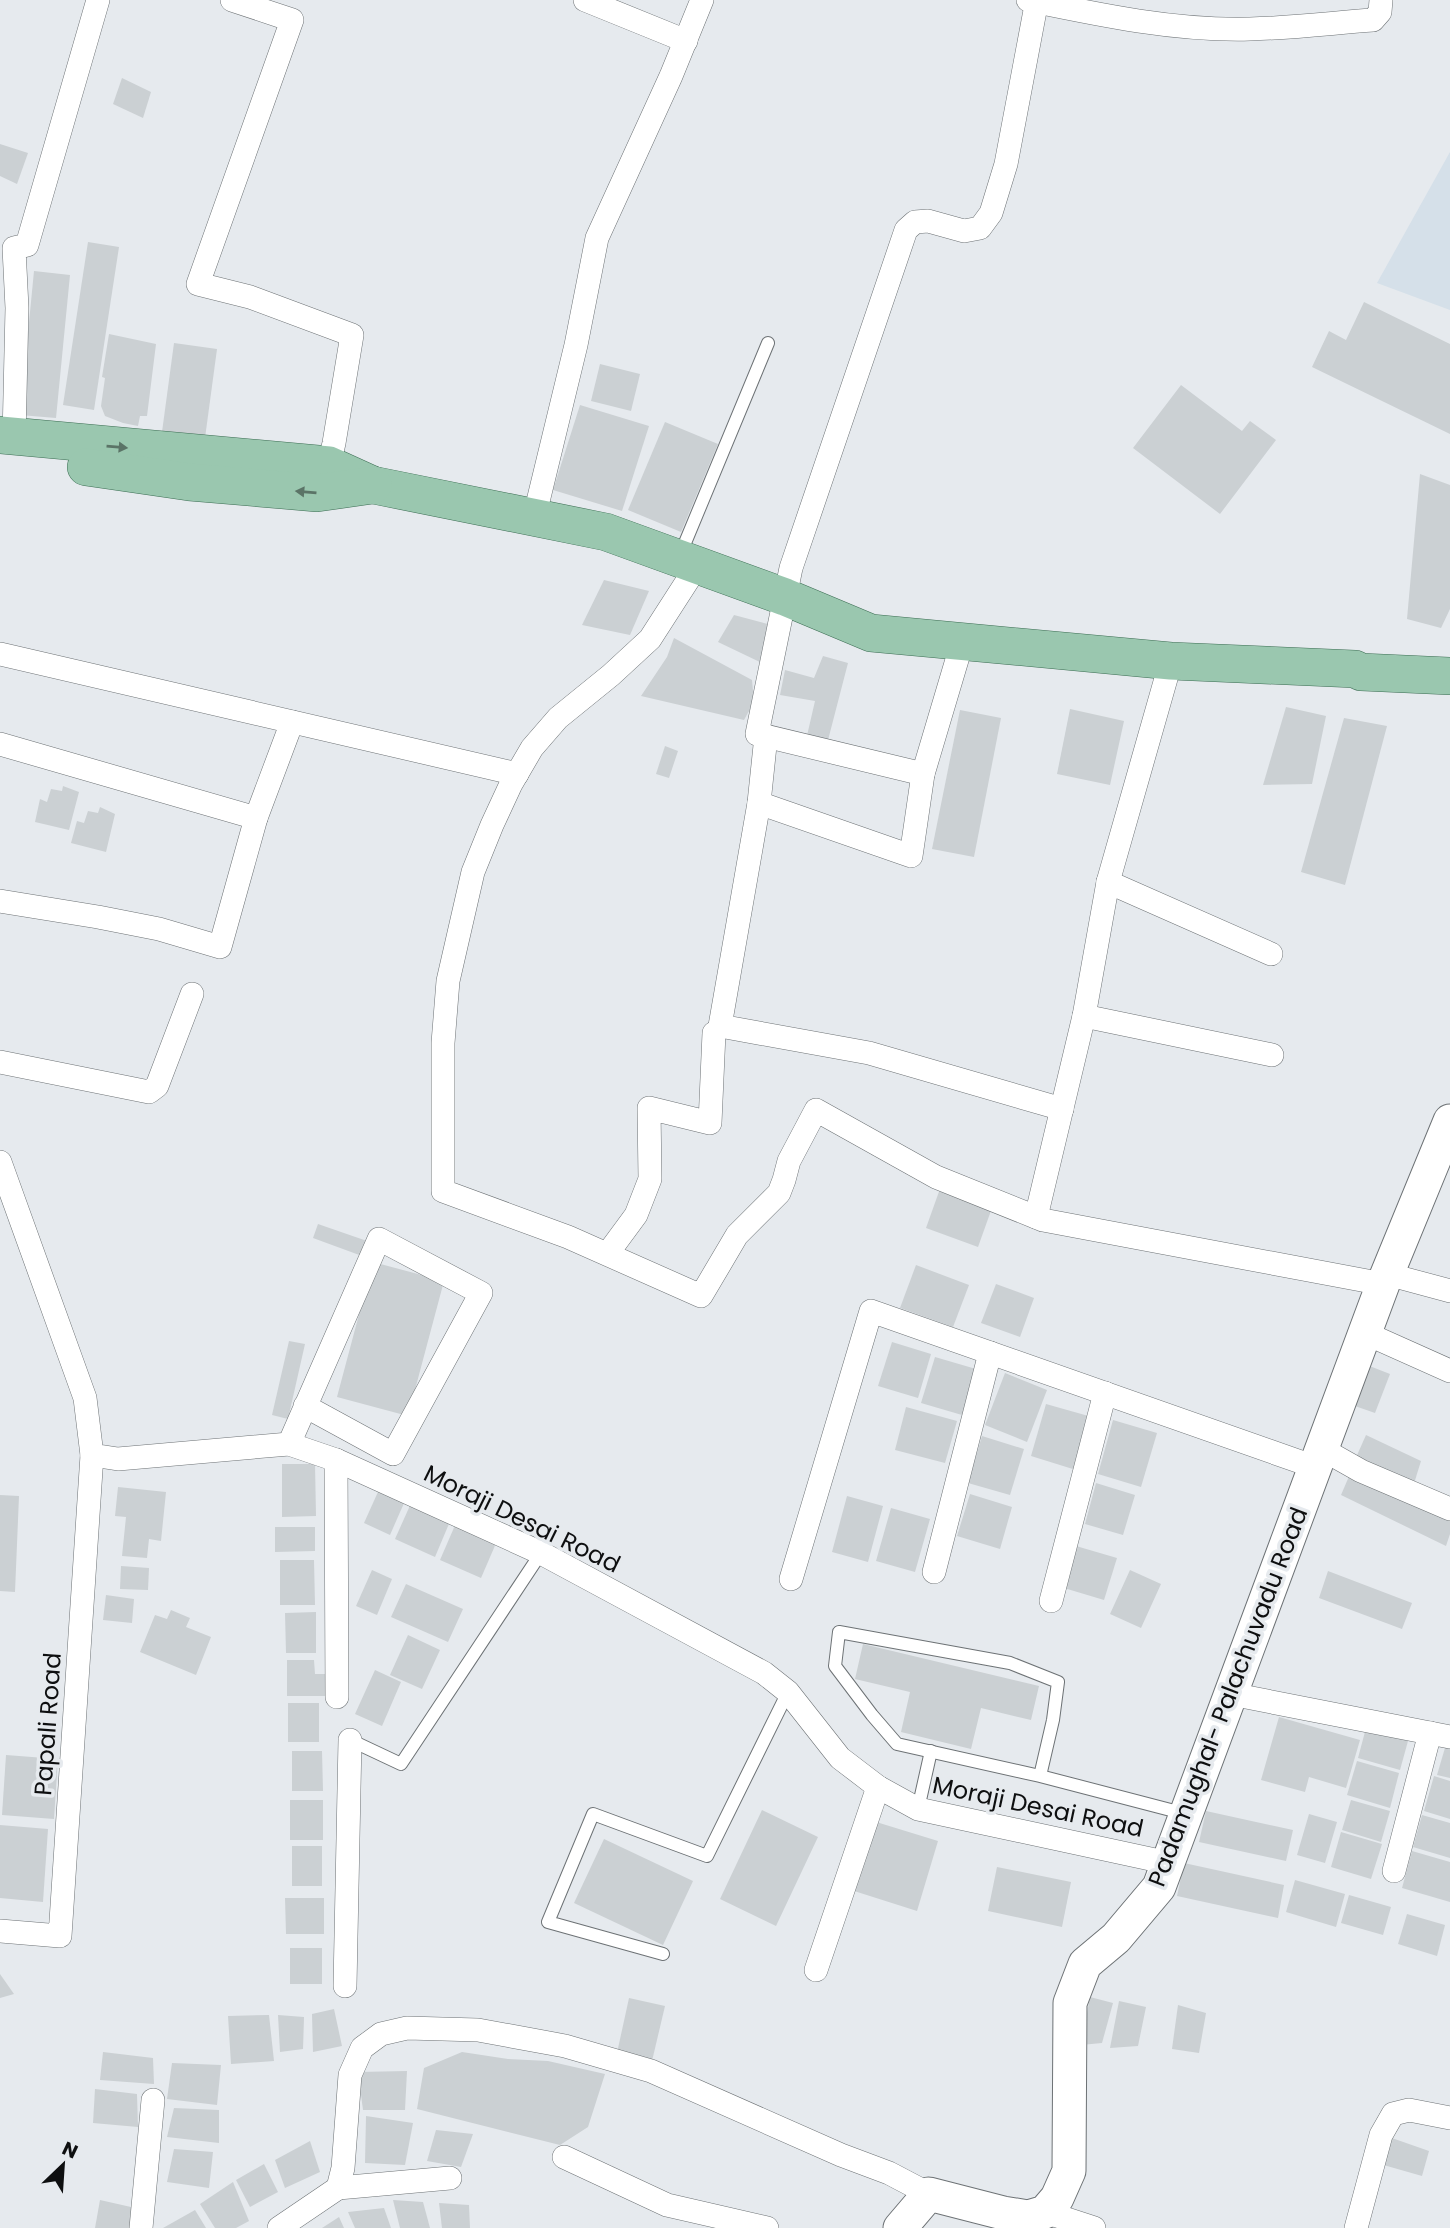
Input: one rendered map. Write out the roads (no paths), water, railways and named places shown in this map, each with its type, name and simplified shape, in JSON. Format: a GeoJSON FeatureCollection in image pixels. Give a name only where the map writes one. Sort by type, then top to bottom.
{"type":"FeatureCollection","features":[{"type":"Feature","properties":{"kind":"main road"},"geometry":{"type":"LineString","coordinates":[[5,443],[200,469],[317,493],[373,485]]}},
{"type":"Feature","properties":{"kind":"main road"},"geometry":{"type":"LineString","coordinates":[[200,469],[329,465],[373,485],[606,532],[785,597],[871,633],[1171,661],[1450,676]]}},
{"type":"Feature","properties":{"kind":"main road","name":"Padamughal- Palachuvadu Road"},"geometry":{"type":"LineString","coordinates":[[1045,2212],[1057,2198],[1069,2171],[1070,2003],[1085,1964],[1116,1938],[1159,1887],[1385,1279],[1450,1121]]}},
{"type":"Feature","properties":{"kind":"main road"},"geometry":{"type":"LineString","coordinates":[[900,2228],[929,2194],[1028,2217],[1045,2212]]}},
{"type":"Feature","properties":{"kind":"street"},"geometry":{"type":"LineString","coordinates":[[5,443],[17,308],[7,249],[27,245],[98,0]]}},
{"type":"Feature","properties":{"kind":"street"},"geometry":{"type":"LineString","coordinates":[[232,0],[292,20],[198,284],[250,297],[352,335],[329,465]]}},
{"type":"Feature","properties":{"kind":"street"},"geometry":{"type":"LineString","coordinates":[[585,0],[686,41]]}},
{"type":"Feature","properties":{"kind":"street"},"geometry":{"type":"LineString","coordinates":[[534,518],[576,345],[597,238],[702,0]]}},
{"type":"Feature","properties":{"kind":"street"},"geometry":{"type":"LineString","coordinates":[[923,774],[757,734],[791,568],[906,230],[915,222],[928,221],[964,231],[980,228],[991,213],[1006,164],[1033,1],[1099,7],[1172,26],[1249,29],[1373,20],[1380,12],[1381,0]]}},
{"type":"Feature","properties":{"kind":"street"},"geometry":{"type":"LineString","coordinates":[[688,562],[650,639],[558,718],[532,748],[492,825],[474,872],[448,981],[443,1043],[442,1189],[447,1194],[522,1219],[608,1253],[701,1296],[737,1235],[779,1193],[789,1161],[816,1110],[936,1177],[1036,1217],[1096,1231],[1450,1291]]}},
{"type":"Feature","properties":{"kind":"street"},"geometry":{"type":"LineString","coordinates":[[759,803],[911,856],[923,774],[962,643]]}},
{"type":"Feature","properties":{"kind":"street"},"geometry":{"type":"LineString","coordinates":[[0,653],[517,775]]}},
{"type":"Feature","properties":{"kind":"street"},"geometry":{"type":"LineString","coordinates":[[1036,1217],[1084,1016],[1108,882],[1171,661]]}},
{"type":"Feature","properties":{"kind":"street"},"geometry":{"type":"LineString","coordinates":[[0,901],[135,924],[220,947],[256,818],[292,722]]}},
{"type":"Feature","properties":{"kind":"street"},"geometry":{"type":"LineString","coordinates":[[766,736],[759,803],[720,1026],[869,1053],[1062,1109]]}},
{"type":"Feature","properties":{"kind":"street"},"geometry":{"type":"LineString","coordinates":[[0,744],[256,818]]}},
{"type":"Feature","properties":{"kind":"street"},"geometry":{"type":"LineString","coordinates":[[1108,882],[1271,954]]}},
{"type":"Feature","properties":{"kind":"street"},"geometry":{"type":"LineString","coordinates":[[0,1062],[149,1093],[157,1086],[192,994]]}},
{"type":"Feature","properties":{"kind":"street"},"geometry":{"type":"LineString","coordinates":[[1084,1016],[1272,1055]]}},
{"type":"Feature","properties":{"kind":"street"},"geometry":{"type":"LineString","coordinates":[[608,1253],[636,1215],[650,1179],[649,1108],[710,1123],[714,1033]]}},
{"type":"Feature","properties":{"kind":"street"},"geometry":{"type":"LineString","coordinates":[[0,1162],[85,1398],[92,1455]]}},
{"type":"Feature","properties":{"kind":"street"},"geometry":{"type":"LineString","coordinates":[[289,1444],[305,1406],[379,1239],[481,1293],[393,1454],[305,1406]]}},
{"type":"Feature","properties":{"kind":"street"},"geometry":{"type":"LineString","coordinates":[[790,1579],[871,1311],[1105,1393],[1361,1471],[1444,1509],[1450,1509]]}},
{"type":"Feature","properties":{"kind":"street"},"geometry":{"type":"LineString","coordinates":[[1365,1333],[1450,1371]]}},
{"type":"Feature","properties":{"kind":"street"},"geometry":{"type":"LineString","coordinates":[[934,1572],[990,1353]]}},
{"type":"Feature","properties":{"kind":"street"},"geometry":{"type":"LineString","coordinates":[[1051,1601],[1105,1393]]}},
{"type":"Feature","properties":{"kind":"street","name":"Moraji Desai Road"},"geometry":{"type":"LineString","coordinates":[[92,1455],[118,1459],[289,1444],[336,1460],[541,1553],[764,1673],[788,1692],[840,1758],[878,1787],[918,1809],[1169,1863]]}},
{"type":"Feature","properties":{"kind":"street","name":"Papali Road"},"geometry":{"type":"LineString","coordinates":[[0,1931],[60,1936],[92,1455]]}},
{"type":"Feature","properties":{"kind":"street"},"geometry":{"type":"LineString","coordinates":[[336,1460],[337,1697]]}},
{"type":"Feature","properties":{"kind":"street"},"geometry":{"type":"LineString","coordinates":[[1231,1694],[1440,1735],[1394,1871]]}},
{"type":"Feature","properties":{"kind":"street"},"geometry":{"type":"LineString","coordinates":[[345,1986],[350,1740]]}},
{"type":"Feature","properties":{"kind":"street"},"geometry":{"type":"LineString","coordinates":[[817,1970],[878,1787]]}},
{"type":"Feature","properties":{"kind":"street"},"geometry":{"type":"LineString","coordinates":[[338,2188],[343,2168],[350,2075],[362,2048],[381,2034],[407,2028],[478,2030],[565,2046],[651,2071],[841,2155],[889,2173],[929,2194]]}},
{"type":"Feature","properties":{"kind":"street"},"geometry":{"type":"LineString","coordinates":[[141,2228],[153,2100]]}},
{"type":"Feature","properties":{"kind":"street"},"geometry":{"type":"LineString","coordinates":[[1356,2228],[1381,2134],[1393,2114],[1409,2110],[1450,2118]]}},
{"type":"Feature","properties":{"kind":"street"},"geometry":{"type":"LineString","coordinates":[[564,2157],[667,2205],[767,2228]]}},
{"type":"Feature","properties":{"kind":"street"},"geometry":{"type":"LineString","coordinates":[[279,2228],[338,2188],[450,2178]]}},
{"type":"Feature","properties":{"kind":"street"},"geometry":{"type":"LineString","coordinates":[[1045,2212],[1094,2228]]}},
{"type":"Feature","properties":{"kind":"lane"},"geometry":{"type":"LineString","coordinates":[[688,562],[768,343]]}},
{"type":"Feature","properties":{"kind":"lane"},"geometry":{"type":"LineString","coordinates":[[350,1740],[401,1764],[541,1553]]}},
{"type":"Feature","properties":{"kind":"lane"},"geometry":{"type":"LineString","coordinates":[[1040,1776],[1053,1720],[1058,1682],[1010,1663],[839,1632],[835,1666],[897,1744],[1040,1776],[1187,1814]]}},
{"type":"Feature","properties":{"kind":"lane"},"geometry":{"type":"LineString","coordinates":[[663,1954],[548,1922],[593,1814],[707,1856],[788,1692]]}},
{"type":"Feature","properties":{"kind":"lane"},"geometry":{"type":"LineString","coordinates":[[918,1809],[931,1751]]}}]}
